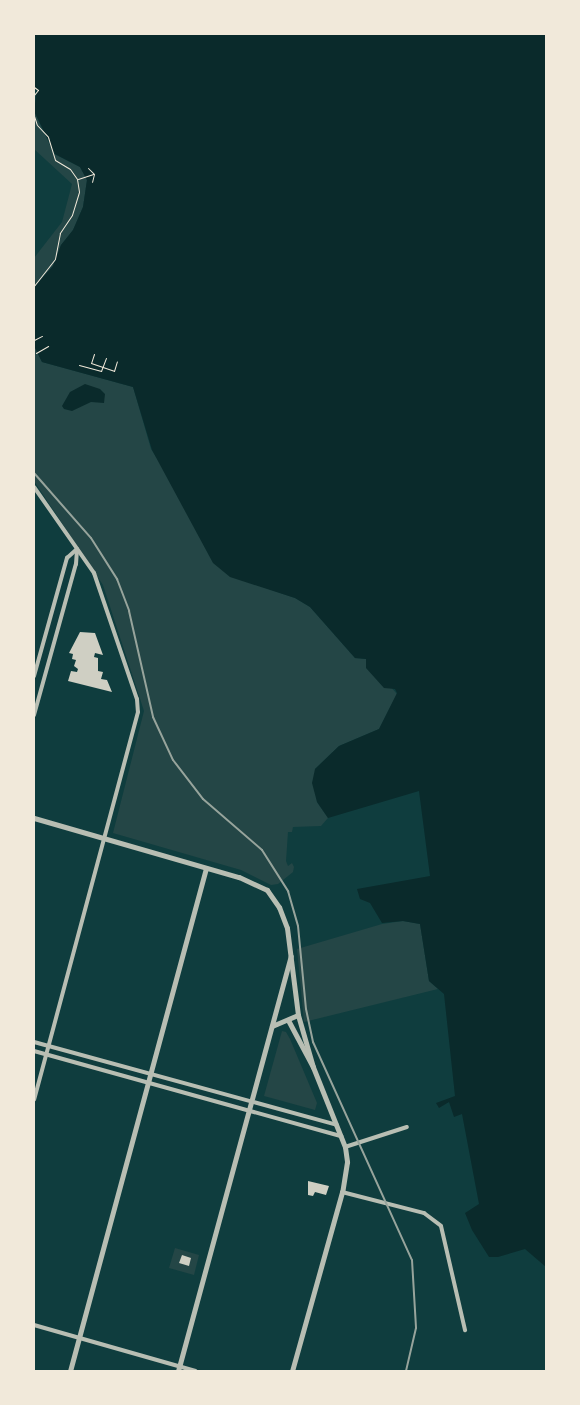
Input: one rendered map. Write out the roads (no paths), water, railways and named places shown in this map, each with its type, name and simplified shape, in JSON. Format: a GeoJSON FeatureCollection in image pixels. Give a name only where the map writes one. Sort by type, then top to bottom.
{"type":"FeatureCollection","features":[{"type":"Feature","properties":{"kind":"street"},"geometry":{"type":"LineString","coordinates":[[34,487],[94,573],[137,699],[138,712],[34,1100]]}},
{"type":"Feature","properties":{"kind":"street"},"geometry":{"type":"LineString","coordinates":[[34,676],[67,558],[77,549]]}},
{"type":"Feature","properties":{"kind":"street"},"geometry":{"type":"LineString","coordinates":[[34,715],[76,564],[77,549]]}},
{"type":"Feature","properties":{"kind":"street"},"geometry":{"type":"LineString","coordinates":[[34,818],[253,882],[267,890],[281,911],[291,956],[298,1015],[313,1067],[345,1147],[346,1169],[342,1192],[293,1371]]}},
{"type":"Feature","properties":{"kind":"street"},"geometry":{"type":"LineString","coordinates":[[70,1371],[206,868]]}},
{"type":"Feature","properties":{"kind":"street"},"geometry":{"type":"LineString","coordinates":[[179,1369],[291,956]]}},
{"type":"Feature","properties":{"kind":"street"},"geometry":{"type":"LineString","coordinates":[[272,1026],[298,1015]]}},
{"type":"Feature","properties":{"kind":"street"},"geometry":{"type":"LineString","coordinates":[[288,1020],[313,1067]]}},
{"type":"Feature","properties":{"kind":"street"},"geometry":{"type":"LineString","coordinates":[[34,1042],[336,1125]]}},
{"type":"Feature","properties":{"kind":"street"},"geometry":{"type":"LineString","coordinates":[[34,1051],[341,1136]]}},
{"type":"Feature","properties":{"kind":"street"},"geometry":{"type":"LineString","coordinates":[[345,1147],[407,1127]]}},
{"type":"Feature","properties":{"kind":"street"},"geometry":{"type":"LineString","coordinates":[[342,1192],[424,1213],[441,1226],[465,1330]]}},
{"type":"Feature","properties":{"kind":"street"},"geometry":{"type":"LineString","coordinates":[[34,1325],[179,1369],[196,1371]]}},
{"type":"Feature","properties":{"kind":"railway"},"geometry":{"type":"LineString","coordinates":[[34,473],[91,538],[117,579],[129,611],[153,717],[173,760],[203,799],[262,850],[288,891],[298,926],[306,1009],[313,1042],[412,1260],[416,1328],[406,1371]]}}]}
